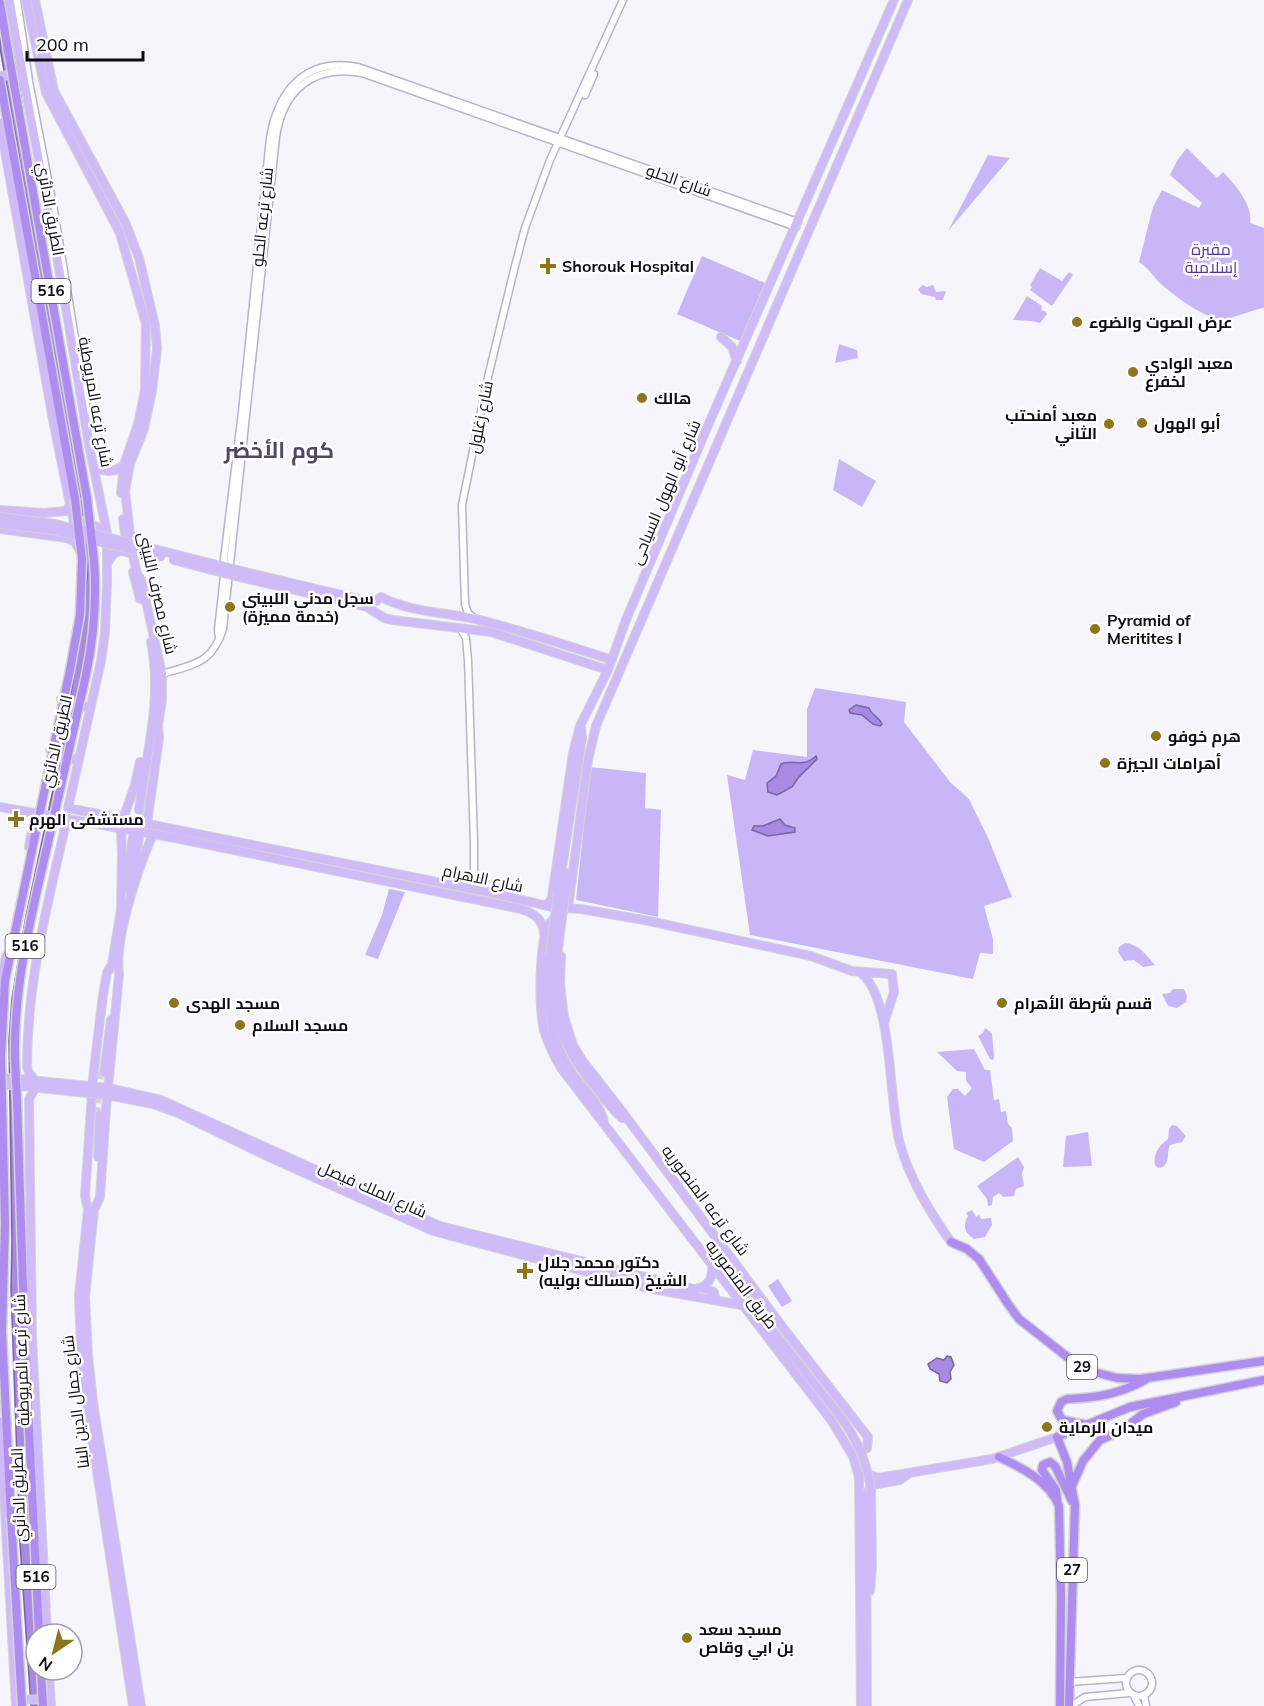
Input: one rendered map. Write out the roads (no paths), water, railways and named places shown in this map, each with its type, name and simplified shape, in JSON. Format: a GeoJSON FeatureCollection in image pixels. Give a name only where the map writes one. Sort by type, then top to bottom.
{"type":"FeatureCollection","features":[{"type":"Feature","properties":{"kind":"highway","name":"الطريق الدائري"},"geometry":{"type":"LineString","coordinates":[[0,3],[89,510],[96,592],[89,658],[25,944],[15,1020],[20,1227],[38,1622]]}},
{"type":"Feature","properties":{"kind":"highway","name":"الطريق الدائري"},"geometry":{"type":"LineString","coordinates":[[0,76],[77,511],[82,566],[80,615],[74,650],[12,941],[5,981],[2,1019],[5,1223],[3,1366],[18,1704]]}},
{"type":"Feature","properties":{"kind":"highway","name":"29"},"geometry":{"type":"LineString","coordinates":[[951,1242],[975,1254],[1015,1314],[1070,1359],[1088,1370],[1109,1377],[1132,1379],[1264,1361]]}},
{"type":"Feature","properties":{"kind":"highway"},"geometry":{"type":"LineString","coordinates":[[1087,1425],[1062,1420],[1058,1414],[1059,1405],[1067,1399],[1093,1398],[1114,1393],[1148,1378]]}},
{"type":"Feature","properties":{"kind":"highway"},"geometry":{"type":"LineString","coordinates":[[1057,1437],[1130,1407],[1264,1380]]}},
{"type":"Feature","properties":{"kind":"highway"},"geometry":{"type":"LineString","coordinates":[[1072,1486],[1083,1461],[1100,1440],[1121,1431],[1143,1414],[1202,1392]]}},
{"type":"Feature","properties":{"kind":"highway","name":"27"},"geometry":{"type":"LineString","coordinates":[[1057,1437],[1067,1462],[1075,1505],[1070,1706]]}},
{"type":"Feature","properties":{"kind":"highway"},"geometry":{"type":"LineString","coordinates":[[999,1457],[1018,1466],[1038,1480],[1057,1502]]}},
{"type":"Feature","properties":{"kind":"highway"},"geometry":{"type":"LineString","coordinates":[[1057,1502],[1056,1490],[1042,1470],[1046,1462],[1055,1466],[1075,1505]]}},
{"type":"Feature","properties":{"kind":"highway","name":"27"},"geometry":{"type":"LineString","coordinates":[[1057,1502],[1060,1515],[1059,1706]]}},
{"type":"Feature","properties":{"kind":"highway"},"geometry":{"type":"LineString","coordinates":[[42,1682],[43,1706]]}},
{"type":"Feature","properties":{"kind":"main road","name":"شارع ترعه المريوطية"},"geometry":{"type":"LineString","coordinates":[[9,0],[83,395],[106,533],[105,632],[68,808]]}},
{"type":"Feature","properties":{"kind":"main road","name":"شارع مصرف اللبينى"},"geometry":{"type":"LineString","coordinates":[[26,0],[46,93],[120,233],[146,324],[147,376],[138,424],[124,465],[121,499],[129,554],[154,659],[155,726],[159,738],[147,824]]}},
{"type":"Feature","properties":{"kind":"main road","name":"شارع مصرف اللبينى"},"geometry":{"type":"LineString","coordinates":[[35,0],[54,91],[125,222],[139,258],[155,326],[157,349],[152,391],[144,429],[130,464],[125,490],[132,551],[137,574],[141,579],[162,674],[163,697],[155,726],[146,737],[135,785],[123,819]]}},
{"type":"Feature","properties":{"kind":"main road","name":"شارع أبو الهول السياحى"},"geometry":{"type":"LineString","coordinates":[[552,897],[573,753],[580,726],[608,670],[653,556],[894,0]]}},
{"type":"Feature","properties":{"kind":"main road","name":"شارع أبو الهول السياحى"},"geometry":{"type":"LineString","coordinates":[[569,905],[588,760],[596,726],[908,0]]}},
{"type":"Feature","properties":{"kind":"main road"},"geometry":{"type":"LineString","coordinates":[[0,76],[22,71]]}},
{"type":"Feature","properties":{"kind":"main road"},"geometry":{"type":"LineString","coordinates":[[0,123],[3,150],[80,551],[78,615],[50,752],[63,759],[79,758]]}},
{"type":"Feature","properties":{"kind":"main road"},"geometry":{"type":"LineString","coordinates":[[838,129],[850,134]]}},
{"type":"Feature","properties":{"kind":"main road"},"geometry":{"type":"LineString","coordinates":[[721,337],[732,347],[737,361]]}},
{"type":"Feature","properties":{"kind":"main road"},"geometry":{"type":"LineString","coordinates":[[97,468],[112,471],[124,465]]}},
{"type":"Feature","properties":{"kind":"main road"},"geometry":{"type":"LineString","coordinates":[[93,522],[97,518],[100,498]]}},
{"type":"Feature","properties":{"kind":"main road"},"geometry":{"type":"LineString","coordinates":[[98,508],[107,561]]}},
{"type":"Feature","properties":{"kind":"main road"},"geometry":{"type":"LineString","coordinates":[[0,510],[74,514],[93,522],[101,530]]}},
{"type":"Feature","properties":{"kind":"main road"},"geometry":{"type":"LineString","coordinates":[[44,534],[51,524],[51,517],[48,513]]}},
{"type":"Feature","properties":{"kind":"main road"},"geometry":{"type":"LineString","coordinates":[[0,517],[55,524],[367,607],[384,618],[498,634],[608,670]]}},
{"type":"Feature","properties":{"kind":"main road"},"geometry":{"type":"LineString","coordinates":[[0,524],[53,530],[236,573],[370,601],[381,597],[405,606],[475,619],[612,660]]}},
{"type":"Feature","properties":{"kind":"main road"},"geometry":{"type":"LineString","coordinates":[[0,530],[71,539],[80,551]]}},
{"type":"Feature","properties":{"kind":"main road"},"geometry":{"type":"LineString","coordinates":[[664,531],[664,538],[668,541],[677,538]]}},
{"type":"Feature","properties":{"kind":"main road"},"geometry":{"type":"LineString","coordinates":[[653,556],[663,549],[667,554],[666,562]]}},
{"type":"Feature","properties":{"kind":"main road"},"geometry":{"type":"LineString","coordinates":[[107,561],[114,552],[120,550],[129,554]]}},
{"type":"Feature","properties":{"kind":"main road"},"geometry":{"type":"LineString","coordinates":[[593,665],[597,662],[596,655]]}},
{"type":"Feature","properties":{"kind":"main road"},"geometry":{"type":"LineString","coordinates":[[61,699],[66,703],[90,710]]}},
{"type":"Feature","properties":{"kind":"main road"},"geometry":{"type":"LineString","coordinates":[[59,709],[65,707],[90,710]]}},
{"type":"Feature","properties":{"kind":"main road"},"geometry":{"type":"LineString","coordinates":[[142,811],[155,726]]}},
{"type":"Feature","properties":{"kind":"main road"},"geometry":{"type":"LineString","coordinates":[[580,726],[582,738],[553,928],[548,970],[548,997],[552,1027],[560,1051],[572,1074],[600,1112],[604,1126]]}},
{"type":"Feature","properties":{"kind":"main road"},"geometry":{"type":"LineString","coordinates":[[596,726],[588,738],[584,754],[556,956],[554,993],[560,1028],[573,1057],[615,1111],[631,1123]]}},
{"type":"Feature","properties":{"kind":"main road","name":"شارع الاهرام"},"geometry":{"type":"LineString","coordinates":[[0,807],[153,834],[530,911],[536,915],[544,928],[543,950]]}},
{"type":"Feature","properties":{"kind":"main road","name":"شارع الاهرام"},"geometry":{"type":"LineString","coordinates":[[68,808],[544,905],[569,905],[638,918],[811,956],[861,973],[892,974],[894,992],[884,1023]]}},
{"type":"Feature","properties":{"kind":"main road"},"geometry":{"type":"LineString","coordinates":[[0,990],[36,814]]}},
{"type":"Feature","properties":{"kind":"main road","name":"شارع ترعه المريوطية"},"geometry":{"type":"LineString","coordinates":[[47,1622],[47,1577],[32,1337],[35,1287],[29,1099],[35,1084],[27,1066],[30,993],[67,819]]}},
{"type":"Feature","properties":{"kind":"main road"},"geometry":{"type":"LineString","coordinates":[[121,828],[124,911]]}},
{"type":"Feature","properties":{"kind":"main road"},"geometry":{"type":"LineString","coordinates":[[124,911],[153,834]]}},
{"type":"Feature","properties":{"kind":"main road"},"geometry":{"type":"LineString","coordinates":[[102,1071],[115,964],[136,838]]}},
{"type":"Feature","properties":{"kind":"main road"},"geometry":{"type":"LineString","coordinates":[[355,875],[358,866]]}},
{"type":"Feature","properties":{"kind":"main road"},"geometry":{"type":"LineString","coordinates":[[373,879],[370,875],[374,870]]}},
{"type":"Feature","properties":{"kind":"main road"},"geometry":{"type":"LineString","coordinates":[[544,905],[549,903],[552,897],[560,904],[569,905]]}},
{"type":"Feature","properties":{"kind":"main road","name":"طريق المنصوريه"},"geometry":{"type":"LineString","coordinates":[[569,905],[550,923],[543,950],[540,998],[546,1035],[561,1068],[831,1420],[851,1452],[858,1469],[861,1706]]}},
{"type":"Feature","properties":{"kind":"main road","name":"شارع ترعه المنصوريه"},"geometry":{"type":"LineString","coordinates":[[543,950],[551,950],[561,956],[562,1008],[573,1045],[591,1074],[631,1123],[784,1329],[868,1437],[869,1444],[865,1450],[859,1453],[851,1452]]}},
{"type":"Feature","properties":{"kind":"main road","name":"شارع جمال الدين البنا"},"geometry":{"type":"LineString","coordinates":[[91,1210],[100,1197],[119,975],[115,964],[107,973],[92,1086],[85,1196],[91,1210],[85,1297],[86,1330],[103,1488],[103,1515],[133,1706]]}},
{"type":"Feature","properties":{"kind":"main road"},"geometry":{"type":"LineString","coordinates":[[861,973],[873,987],[884,1023],[894,1117],[902,1151],[919,1191],[951,1242]]}},
{"type":"Feature","properties":{"kind":"main road","name":"شارع الملك فيصل"},"geometry":{"type":"LineString","coordinates":[[0,1077],[35,1084],[108,1088],[168,1110],[440,1226],[657,1282],[694,1289],[702,1288]]}},
{"type":"Feature","properties":{"kind":"main road","name":"شارع الملك فيصل"},"geometry":{"type":"LineString","coordinates":[[0,1084],[18,1082]]}},
{"type":"Feature","properties":{"kind":"main road"},"geometry":{"type":"LineString","coordinates":[[92,1086],[108,1088]]}},
{"type":"Feature","properties":{"kind":"main road"},"geometry":{"type":"LineString","coordinates":[[91,1210],[98,1115]]}},
{"type":"Feature","properties":{"kind":"main road"},"geometry":{"type":"LineString","coordinates":[[0,1127],[2,1225],[0,1258]]}},
{"type":"Feature","properties":{"kind":"main road","name":"شارع الملك فيصل"},"geometry":{"type":"LineString","coordinates":[[324,1178],[412,1222],[450,1236],[647,1288],[741,1305]]}},
{"type":"Feature","properties":{"kind":"main road"},"geometry":{"type":"LineString","coordinates":[[725,1250],[761,1315],[840,1416],[861,1451],[869,1475],[871,1492],[872,1567],[866,1607]]}},
{"type":"Feature","properties":{"kind":"main road"},"geometry":{"type":"LineString","coordinates":[[712,1267],[711,1279],[702,1288],[714,1292],[712,1300]]}},
{"type":"Feature","properties":{"kind":"main road","name":"شارع ترعه المريوطية"},"geometry":{"type":"LineString","coordinates":[[0,1422],[18,1704]]}},
{"type":"Feature","properties":{"kind":"main road"},"geometry":{"type":"LineString","coordinates":[[858,1469],[878,1478],[908,1474],[999,1457],[1057,1437]]}},
{"type":"Feature","properties":{"kind":"main road"},"geometry":{"type":"LineString","coordinates":[[867,1706],[866,1492],[872,1485],[900,1480],[908,1474]]}},
{"type":"Feature","properties":{"kind":"main road","name":"شارع جمال الدين البنا"},"geometry":{"type":"LineString","coordinates":[[103,1488],[113,1523],[141,1706]]}},
{"type":"Feature","properties":{"kind":"main road"},"geometry":{"type":"LineString","coordinates":[[103,1515],[108,1513],[113,1523]]}},
{"type":"Feature","properties":{"kind":"main road"},"geometry":{"type":"LineString","coordinates":[[18,1704],[51,1702],[49,1682]]}},
{"type":"Feature","properties":{"kind":"street"},"geometry":{"type":"LineString","coordinates":[[17,0],[29,81],[97,468]]}},
{"type":"Feature","properties":{"kind":"street","name":"شارع زغلول"},"geometry":{"type":"LineString","coordinates":[[465,604],[462,505],[488,377],[514,266],[539,188],[623,0]]}},
{"type":"Feature","properties":{"kind":"street","name":"شارع ترعه الحلو"},"geometry":{"type":"LineString","coordinates":[[162,674],[204,660],[214,651],[223,628],[272,151],[284,106],[295,90],[312,78],[330,72],[362,73],[561,141]]}},
{"type":"Feature","properties":{"kind":"street","name":"شارع الحلو"},"geometry":{"type":"LineString","coordinates":[[561,141],[797,224]]}},
{"type":"Feature","properties":{"kind":"street"},"geometry":{"type":"LineString","coordinates":[[453,615],[465,604],[468,613],[475,619]]}},
{"type":"Feature","properties":{"kind":"street"},"geometry":{"type":"LineString","coordinates":[[460,628],[466,638],[474,890]]}},
{"type":"Feature","properties":{"kind":"street"},"geometry":{"type":"LineString","coordinates":[[466,638],[472,629]]}},
{"type":"Feature","properties":{"kind":"street"},"geometry":{"type":"LineString","coordinates":[[1069,1682],[1126,1678],[1135,1670],[1147,1673],[1152,1686],[1144,1695],[1085,1697],[1070,1706]]}},
{"type":"Feature","properties":{"kind":"street"},"geometry":{"type":"LineString","coordinates":[[1126,1678],[1125,1686],[1139,1706]]}},
{"type":"Feature","properties":{"kind":"street"},"geometry":{"type":"LineString","coordinates":[[1144,1695],[1146,1706]]}},
{"type":"Feature","properties":{"kind":"tunnel"},"geometry":{"type":"LineString","coordinates":[[141,828],[144,811]]}},
{"type":"Feature","properties":{"kind":"tunnel"},"geometry":{"type":"LineString","coordinates":[[96,1115],[100,1071]]}},
{"type":"Feature","properties":{"kind":"place","name":"Shorouk Hospital"},"geometry":{"type":"Point","coordinates":[548,266]}},
{"type":"Feature","properties":{"kind":"place","name":"عرض الصوت والضوء"},"geometry":{"type":"Point","coordinates":[1077,322]}},
{"type":"Feature","properties":{"kind":"place","name":"معبد الوادي لخفرع"},"geometry":{"type":"Point","coordinates":[1133,372]}},
{"type":"Feature","properties":{"kind":"place","name":"هالك"},"geometry":{"type":"Point","coordinates":[642,398]}},
{"type":"Feature","properties":{"kind":"place","name":"أبو الهول"},"geometry":{"type":"Point","coordinates":[1142,423]}},
{"type":"Feature","properties":{"kind":"place","name":"معبد أمنحتب الثاني"},"geometry":{"type":"Point","coordinates":[1109,424]}},
{"type":"Feature","properties":{"kind":"place","name":"سجل مدني اللبيني (خدمة مميزة)"},"geometry":{"type":"Point","coordinates":[230,607]}},
{"type":"Feature","properties":{"kind":"place","name":"Pyramid of Meritites I"},"geometry":{"type":"Point","coordinates":[1095,629]}},
{"type":"Feature","properties":{"kind":"place","name":"هرم خوفو"},"geometry":{"type":"Point","coordinates":[1156,736]}},
{"type":"Feature","properties":{"kind":"place","name":"أهرامات الجيزة"},"geometry":{"type":"Point","coordinates":[1105,763]}},
{"type":"Feature","properties":{"kind":"place","name":"مستشفى الهرم"},"geometry":{"type":"Point","coordinates":[16,819]}},
{"type":"Feature","properties":{"kind":"place","name":"مسجد الهدى"},"geometry":{"type":"Point","coordinates":[174,1003]}},
{"type":"Feature","properties":{"kind":"place","name":"قسم شرطة الأهرام"},"geometry":{"type":"Point","coordinates":[1002,1003]}},
{"type":"Feature","properties":{"kind":"place","name":"مسجد السلام"},"geometry":{"type":"Point","coordinates":[240,1025]}},
{"type":"Feature","properties":{"kind":"place","name":"دكتور محمد جلال الشيخ (مسالك بوليه)"},"geometry":{"type":"Point","coordinates":[525,1271]}},
{"type":"Feature","properties":{"kind":"place","name":"ميدان الرماية"},"geometry":{"type":"Point","coordinates":[1047,1427]}},
{"type":"Feature","properties":{"kind":"place","name":"مسجد سعد بن ابي وقاص"},"geometry":{"type":"Point","coordinates":[687,1638]}},
{"type":"Feature","properties":{"kind":"district","name":"كوم الأخضر"},"geometry":{"type":"Point","coordinates":[279,450]}},
{"type":"Feature","properties":{"kind":"park label","name":"مقبرة إسلامية"},"geometry":{"type":"Point","coordinates":[1211,258]}}]}
